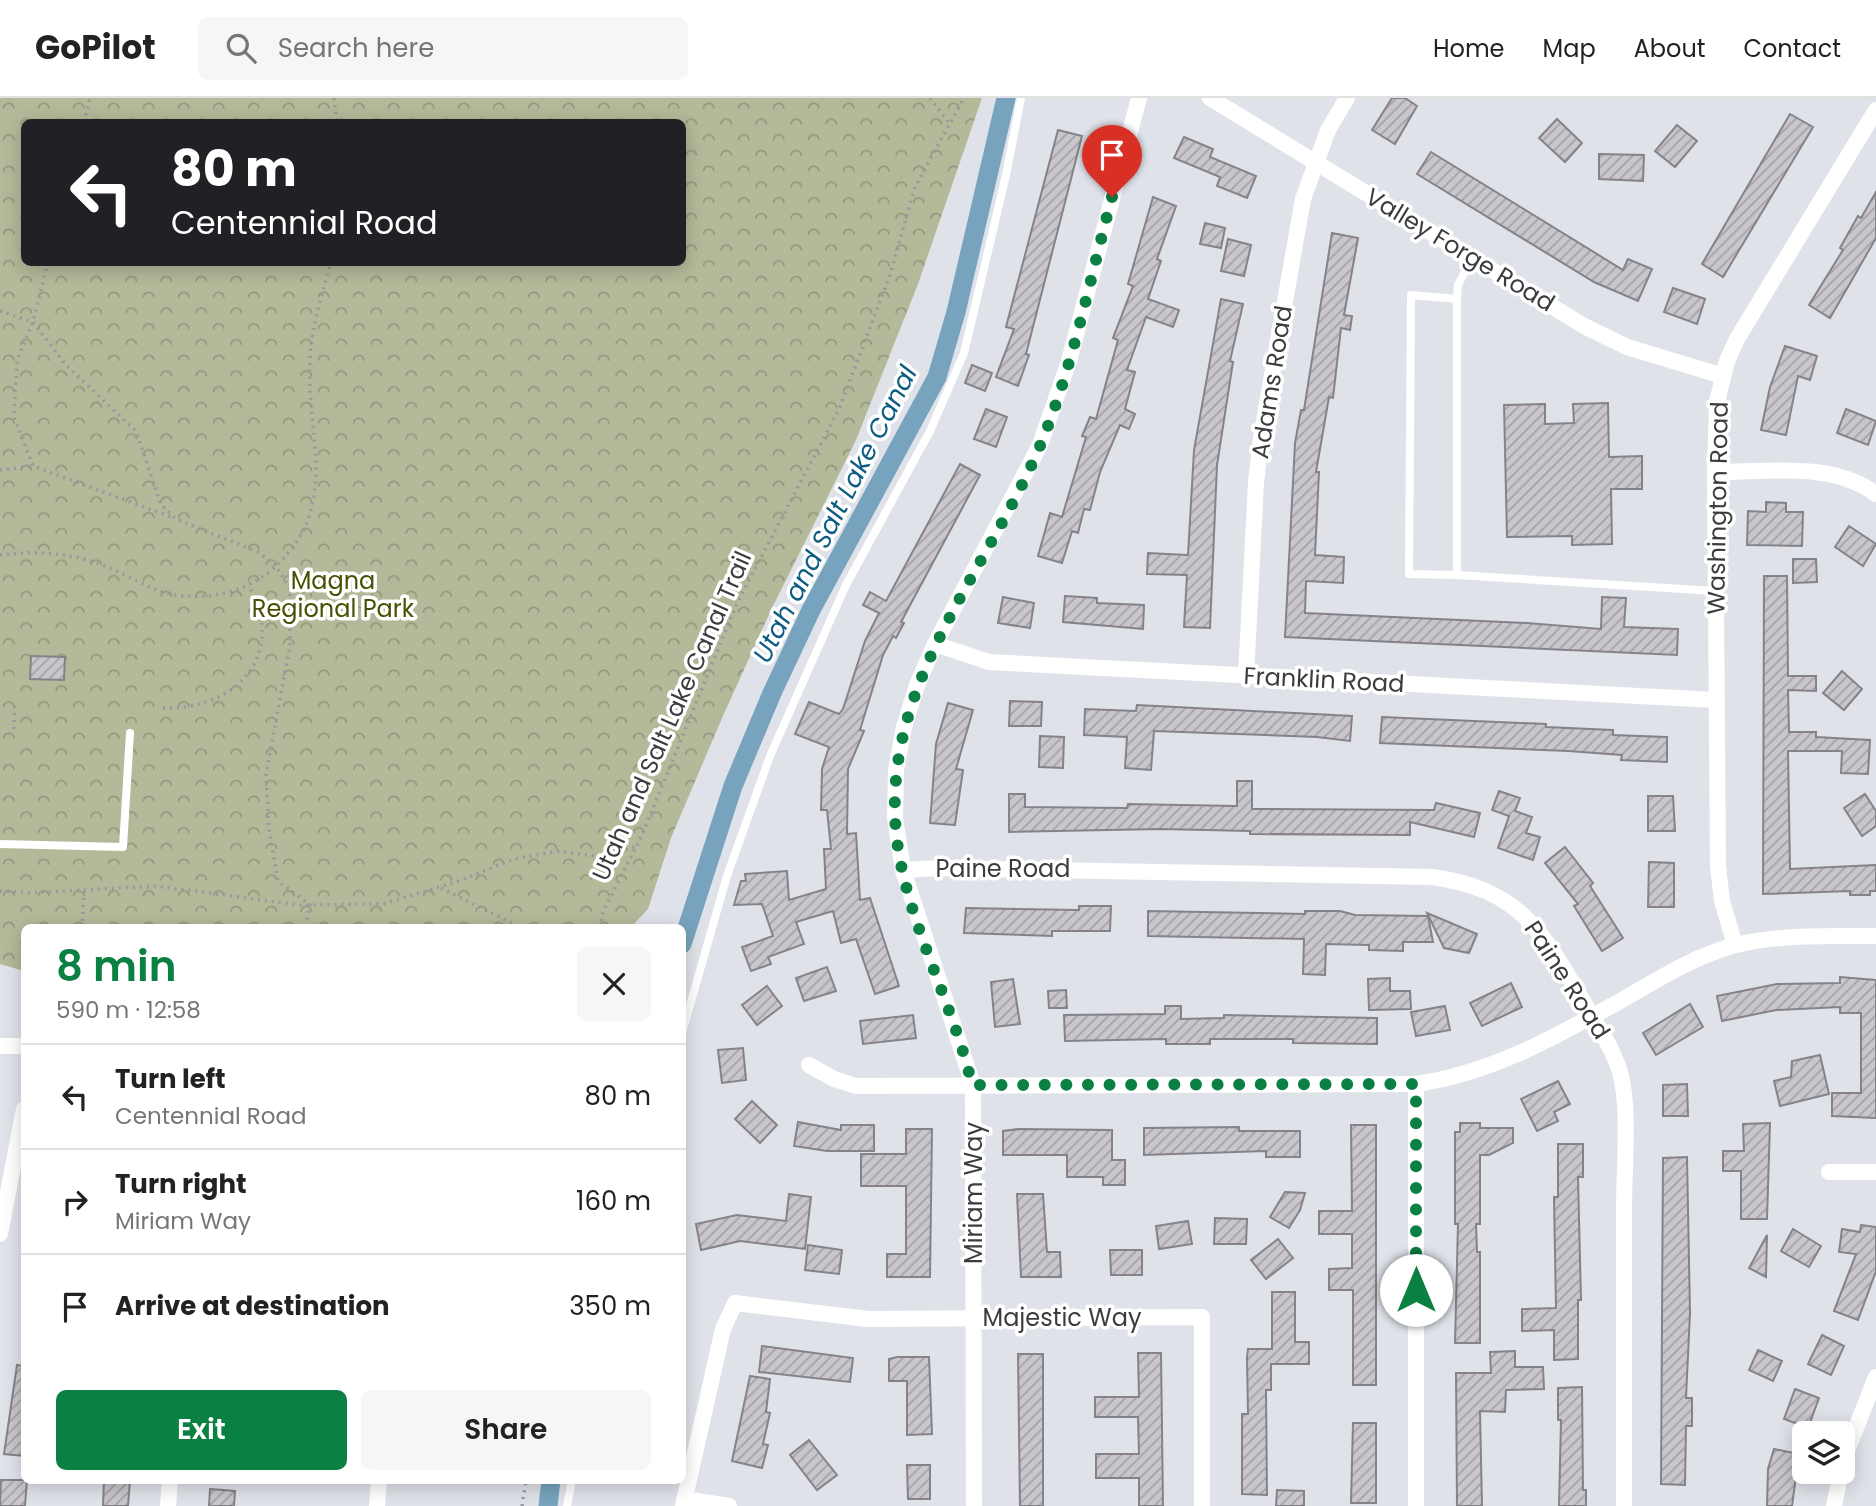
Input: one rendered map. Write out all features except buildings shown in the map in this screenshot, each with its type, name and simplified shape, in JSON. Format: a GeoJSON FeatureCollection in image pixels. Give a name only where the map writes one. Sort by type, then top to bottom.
{"type":"FeatureCollection","features":[{"type":"Feature","properties":{"kind":"street","name":"Miriam Way"},"geometry":{"type":"LineString","coordinates":[[974,1506],[972,1085],[903,870],[895,818],[896,771],[911,706],[935,644],[1040,446],[1069,361],[1139,98]]}},
{"type":"Feature","properties":{"kind":"street","name":"Valley Forge Road"},"geometry":{"type":"LineString","coordinates":[[1210,98],[1584,326],[1627,347],[1723,376]]}},
{"type":"Feature","properties":{"kind":"street","name":"Adams Road"},"geometry":{"type":"LineString","coordinates":[[1246,676],[1256,483],[1261,438],[1303,199],[1328,130],[1347,98]]}},
{"type":"Feature","properties":{"kind":"street","name":"Washington Road"},"geometry":{"type":"LineString","coordinates":[[1735,945],[1722,901],[1718,866],[1715,591],[1717,402],[1723,376],[1748,321],[1876,110]]}},
{"type":"Feature","properties":{"kind":"street"},"geometry":{"type":"LineString","coordinates":[[1715,472],[1810,471],[1842,478],[1876,494]]}},
{"type":"Feature","properties":{"kind":"street","name":"Franklin Road"},"geometry":{"type":"LineString","coordinates":[[935,644],[989,662],[1716,700]]}},
{"type":"Feature","properties":{"kind":"street","name":"Paine Road"},"geometry":{"type":"LineString","coordinates":[[903,870],[940,867],[1375,875],[1461,880],[1504,900],[1537,927],[1609,1044],[1620,1073],[1623,1104],[1624,1506]]}},
{"type":"Feature","properties":{"kind":"street"},"geometry":{"type":"LineString","coordinates":[[809,1065],[834,1079],[856,1086],[1416,1084],[1479,1071],[1512,1059],[1667,974],[1735,945],[1808,937],[1876,936]]}},
{"type":"Feature","properties":{"kind":"street"},"geometry":{"type":"LineString","coordinates":[[0,1046],[21,1046]]}},
{"type":"Feature","properties":{"kind":"street"},"geometry":{"type":"LineString","coordinates":[[1416,1084],[1416,1506]]}},
{"type":"Feature","properties":{"kind":"street"},"geometry":{"type":"LineString","coordinates":[[0,1234],[21,1125]]}},
{"type":"Feature","properties":{"kind":"street"},"geometry":{"type":"LineString","coordinates":[[1829,1172],[1876,1172]]}},
{"type":"Feature","properties":{"kind":"street","name":"Majestic Way"},"geometry":{"type":"LineString","coordinates":[[683,1502],[723,1328],[734,1303],[846,1318],[1202,1317],[1202,1506]]}},
{"type":"Feature","properties":{"kind":"street"},"geometry":{"type":"LineString","coordinates":[[1855,1430],[1876,1377]]}},
{"type":"Feature","properties":{"kind":"street"},"geometry":{"type":"LineString","coordinates":[[168,1506],[170,1484]]}},
{"type":"Feature","properties":{"kind":"street"},"geometry":{"type":"LineString","coordinates":[[377,1506],[379,1484]]}},
{"type":"Feature","properties":{"kind":"street"},"geometry":{"type":"LineString","coordinates":[[1834,1506],[1838,1484]]}},
{"type":"Feature","properties":{"kind":"street"},"geometry":{"type":"LineString","coordinates":[[683,1502],[729,1506]]}},
{"type":"Feature","properties":{"kind":"lane"},"geometry":{"type":"LineString","coordinates":[[686,1019],[727,876],[770,756],[835,608],[930,431],[964,353],[1006,175],[1021,98]]}},
{"type":"Feature","properties":{"kind":"lane"},"geometry":{"type":"LineString","coordinates":[[1457,575],[1457,299],[1458,285],[1472,258]]}},
{"type":"Feature","properties":{"kind":"lane"},"geometry":{"type":"LineString","coordinates":[[1457,299],[1411,295],[1409,574],[1715,591]]}},
{"type":"Feature","properties":{"kind":"lane"},"geometry":{"type":"LineString","coordinates":[[0,844],[123,848],[130,733]]}},
{"type":"Feature","properties":{"kind":"lane"},"geometry":{"type":"LineString","coordinates":[[567,1506],[571,1484]]}},
{"type":"Feature","properties":{"kind":"path"},"geometry":{"type":"LineString","coordinates":[[85,119],[90,98]]}},
{"type":"Feature","properties":{"kind":"path"},"geometry":{"type":"LineString","coordinates":[[334,98],[337,119]]}},
{"type":"Feature","properties":{"kind":"path"},"geometry":{"type":"LineString","coordinates":[[930,98],[951,125]]}},
{"type":"Feature","properties":{"kind":"path","name":"Utah and Salt Lake Canal Trail"},"geometry":{"type":"LineString","coordinates":[[601,924],[603,912],[637,846],[737,603],[839,409],[890,275],[915,187],[964,98]]}},
{"type":"Feature","properties":{"kind":"path"},"geometry":{"type":"LineString","coordinates":[[33,466],[15,417],[18,360],[33,322],[47,266]]}},
{"type":"Feature","properties":{"kind":"path"},"geometry":{"type":"LineString","coordinates":[[0,555],[22,552],[71,555],[113,569],[160,591],[181,596],[221,594],[249,585],[276,566],[294,549],[310,522],[317,490],[317,450],[309,396],[310,359],[314,324],[330,266]]}},
{"type":"Feature","properties":{"kind":"path"},"geometry":{"type":"LineString","coordinates":[[0,311],[33,322],[66,366],[136,431],[161,505],[176,519]]}},
{"type":"Feature","properties":{"kind":"path"},"geometry":{"type":"LineString","coordinates":[[0,470],[33,466],[258,552],[276,566],[290,589],[290,645],[266,775],[269,830],[278,881],[310,905]]}},
{"type":"Feature","properties":{"kind":"path"},"geometry":{"type":"LineString","coordinates":[[163,708],[194,708],[217,700],[244,678],[256,660],[262,628],[249,585]]}},
{"type":"Feature","properties":{"kind":"path"},"geometry":{"type":"LineString","coordinates":[[14,729],[15,702]]}},
{"type":"Feature","properties":{"kind":"path"},"geometry":{"type":"LineString","coordinates":[[0,891],[30,893],[156,886],[310,905],[383,904],[439,887],[514,859],[558,851],[603,857],[637,846]]}},
{"type":"Feature","properties":{"kind":"path"},"geometry":{"type":"LineString","coordinates":[[439,887],[514,924]]}},
{"type":"Feature","properties":{"kind":"path"},"geometry":{"type":"LineString","coordinates":[[82,924],[84,888]]}},
{"type":"Feature","properties":{"kind":"path"},"geometry":{"type":"LineString","coordinates":[[306,924],[310,905]]}},
{"type":"Feature","properties":{"kind":"path"},"geometry":{"type":"LineString","coordinates":[[522,1506],[525,1484]]}},
{"type":"Feature","properties":{"kind":"green space","name":"Magna Regional Park"},"geometry":{"type":"Polygon","coordinates":[[[0,98],[982,98],[918,284],[856,440],[772,608],[722,718],[671,838],[648,909],[634,924],[21,924],[21,970],[0,964],[0,98]]]}},
{"type":"Feature","properties":{"kind":"waterway","name":"Utah and Salt Lake Canal"},"geometry":{"type":"LineString","coordinates":[[686,932],[733,786],[772,693],[811,610],[937,377],[956,312],[1006,98]]}},
{"type":"Feature","properties":{"kind":"waterway","name":"Utah and Salt Lake Canal"},"geometry":{"type":"LineString","coordinates":[[548,1506],[551,1484]]}},
{"type":"Feature","properties":{"kind":"route"},"geometry":{"type":"LineString","coordinates":[[1112,197],[1069,361],[1040,446],[1013,502],[935,644],[917,685],[904,727],[896,771],[895,818],[903,870],[919,925],[967,1062],[972,1085],[1416,1084],[1416,1290]]}}]}
